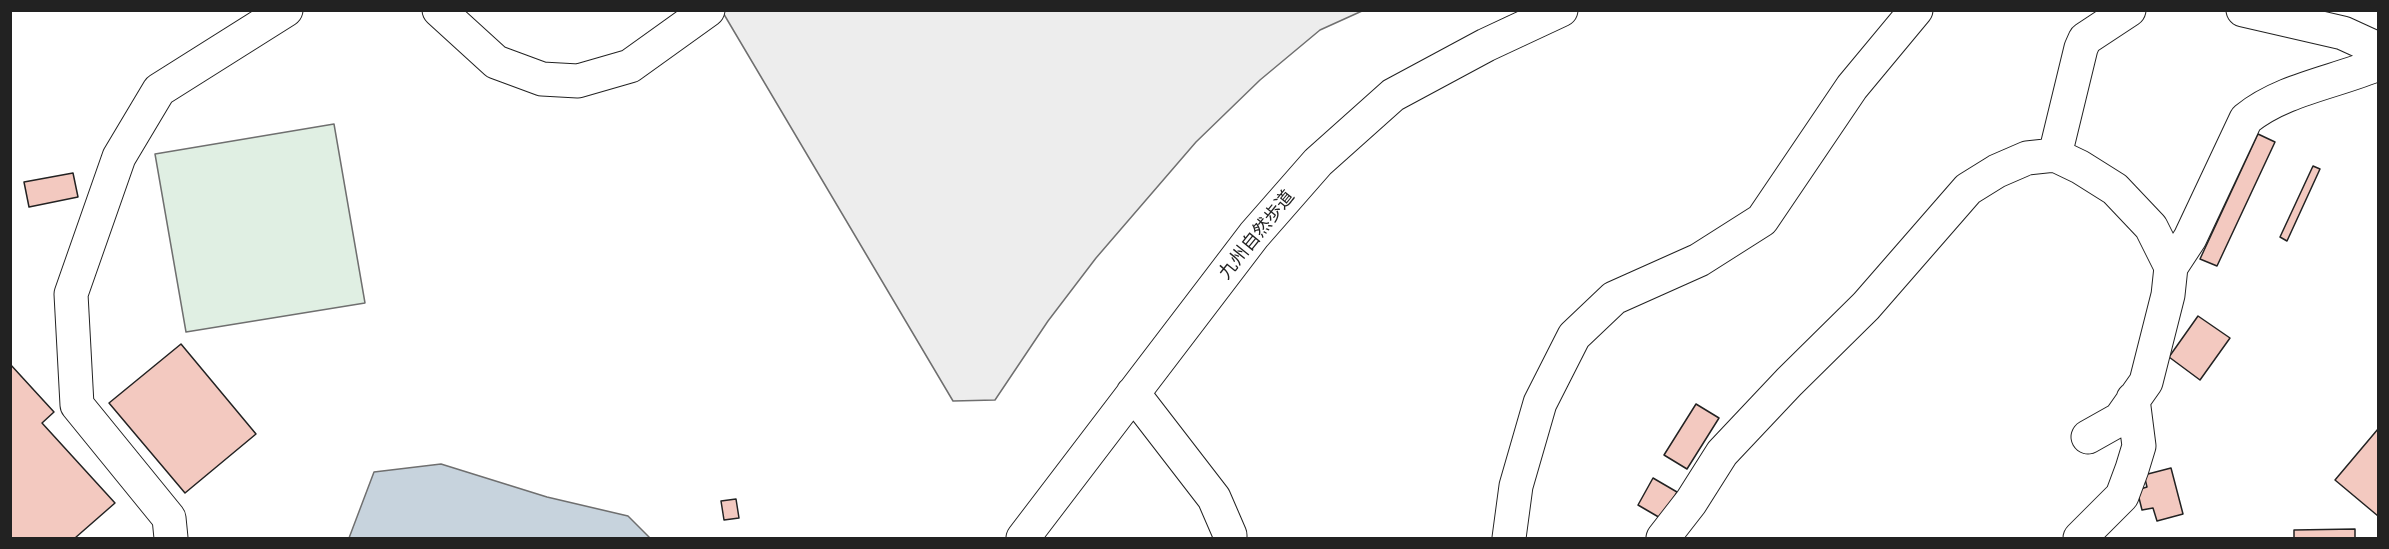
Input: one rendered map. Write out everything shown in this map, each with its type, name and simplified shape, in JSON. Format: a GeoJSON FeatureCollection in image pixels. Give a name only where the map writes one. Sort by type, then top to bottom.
{"type":"FeatureCollection","features":[{"type":"Feature","properties":{"kind":"street"},"geometry":{"type":"LineString","coordinates":[[171,538],[169,518],[78,405],[71,294],[119,157],[159,90],[286,10]]}},
{"type":"Feature","properties":{"kind":"street"},"geometry":{"type":"LineString","coordinates":[[439,10],[495,62],[542,79],[578,81],[630,66],[708,10]]}},
{"type":"Feature","properties":{"kind":"street","name":"九州自然歩道"},"geometry":{"type":"LineString","coordinates":[[1023,538],[1254,235],[1318,162],[1393,95],[1486,45],[1561,10]]}},
{"type":"Feature","properties":{"kind":"street"},"geometry":{"type":"LineString","coordinates":[[1509,538],[1516,486],[1540,403],[1574,336],[1614,298],[1699,260],[1762,219],[1852,87],[1916,10]]}},
{"type":"Feature","properties":{"kind":"street"},"geometry":{"type":"LineString","coordinates":[[2055,155],[2080,48],[2085,39],[2129,10]]}},
{"type":"Feature","properties":{"kind":"street"},"geometry":{"type":"LineString","coordinates":[[2243,10],[2343,33],[2379,49]]}},
{"type":"Feature","properties":{"kind":"street"},"geometry":{"type":"LineString","coordinates":[[2088,437],[2120,418],[2146,382],[2168,295],[2171,267],[2190,238],[2246,119],[2259,108],[2379,64]]}},
{"type":"Feature","properties":{"kind":"street"},"geometry":{"type":"LineString","coordinates":[[1663,538],[1691,502],[1722,453],[1789,382],[1866,306],[1968,189],[1997,171],[2027,158],[2055,155],[2080,167],[2115,189],[2151,227],[2171,267]]}},
{"type":"Feature","properties":{"kind":"street"},"geometry":{"type":"LineString","coordinates":[[1133,393],[1214,498],[1230,538]]}},
{"type":"Feature","properties":{"kind":"street"},"geometry":{"type":"LineString","coordinates":[[2089,535],[2122,496],[2132,469],[2139,446],[2133,399]]}},
{"type":"Feature","properties":{"kind":"green space"},"geometry":{"type":"Polygon","coordinates":[[[334,124],[365,303],[186,332],[155,154],[334,124]]]}},
{"type":"Feature","properties":{"kind":"shaded area"},"geometry":{"type":"Polygon","coordinates":[[[722,11],[1362,11],[1320,30],[1260,80],[1196,142],[1096,258],[1048,321],[995,400],[953,401],[722,11]]]}},
{"type":"Feature","properties":{"kind":"shaded area"},"geometry":{"type":"Polygon","coordinates":[[[441,464],[547,497],[628,516],[650,538],[349,538],[374,472],[441,464]]]}},
{"type":"Feature","properties":{"kind":"building"},"geometry":{"type":"Polygon","coordinates":[[[2258,134],[2275,142],[2217,266],[2200,259],[2258,134]]]}},
{"type":"Feature","properties":{"kind":"building"},"geometry":{"type":"Polygon","coordinates":[[[2313,166],[2320,169],[2287,241],[2280,237],[2313,166]]]}},
{"type":"Feature","properties":{"kind":"building"},"geometry":{"type":"Polygon","coordinates":[[[73,173],[78,197],[29,207],[24,182],[73,173]]]}},
{"type":"Feature","properties":{"kind":"building"},"geometry":{"type":"Polygon","coordinates":[[[2198,316],[2230,338],[2200,380],[2169,357],[2198,316]]]}},
{"type":"Feature","properties":{"kind":"building"},"geometry":{"type":"Polygon","coordinates":[[[181,344],[256,434],[185,493],[109,403],[181,344]]]}},
{"type":"Feature","properties":{"kind":"building"},"geometry":{"type":"Polygon","coordinates":[[[10,364],[54,412],[42,423],[115,503],[75,538],[10,538],[10,364]]]}},
{"type":"Feature","properties":{"kind":"building"},"geometry":{"type":"Polygon","coordinates":[[[1696,404],[1719,418],[1687,469],[1664,455],[1696,404]]]}},
{"type":"Feature","properties":{"kind":"building"},"geometry":{"type":"Polygon","coordinates":[[[2378,429],[2378,516],[2335,480],[2378,429]]]}},
{"type":"Feature","properties":{"kind":"building"},"geometry":{"type":"Polygon","coordinates":[[[2171,468],[2183,514],[2157,521],[2153,508],[2142,510],[2137,490],[2147,487],[2144,475],[2171,468]]]}},
{"type":"Feature","properties":{"kind":"building"},"geometry":{"type":"Polygon","coordinates":[[[1653,478],[1677,492],[1662,519],[1638,505],[1653,478]]]}},
{"type":"Feature","properties":{"kind":"building"},"geometry":{"type":"Polygon","coordinates":[[[736,499],[739,518],[724,520],[721,501],[736,499]]]}},
{"type":"Feature","properties":{"kind":"building"},"geometry":{"type":"Polygon","coordinates":[[[2355,529],[2355,538],[2294,538],[2294,530],[2355,529]]]}}]}
